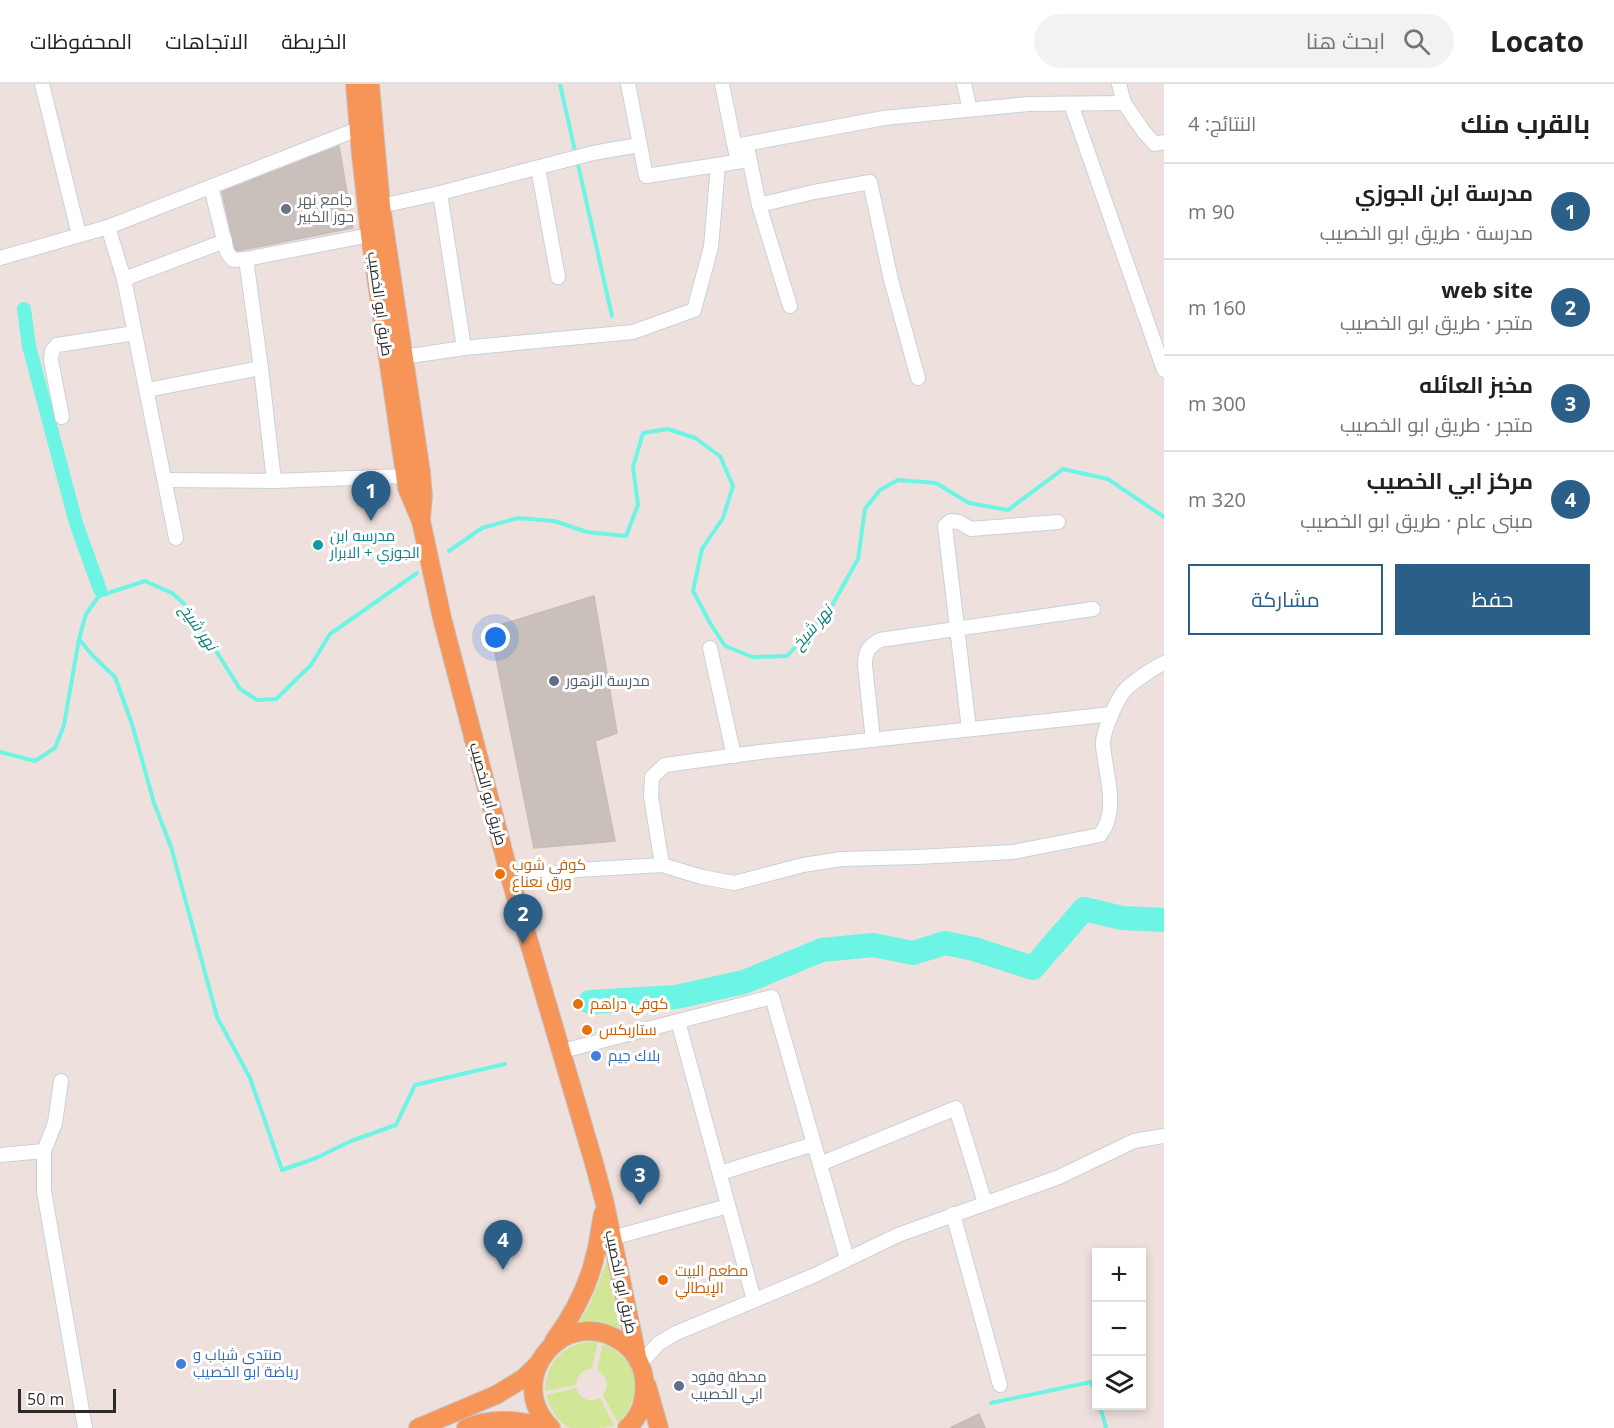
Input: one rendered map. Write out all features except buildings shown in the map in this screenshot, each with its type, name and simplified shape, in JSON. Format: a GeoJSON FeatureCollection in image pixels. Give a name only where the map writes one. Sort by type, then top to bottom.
{"type":"FeatureCollection","features":[{"type":"Feature","properties":{"kind":"main road","name":"طريق ابو الخصيب"},"geometry":{"type":"LineString","coordinates":[[356,84],[358,129],[370,235],[405,476],[411,499],[421,520],[442,618],[511,881],[583,1121],[605,1204],[640,1366],[658,1428]]}},
{"type":"Feature","properties":{"kind":"main road","name":"طريق ابو الخصيب"},"geometry":{"type":"LineString","coordinates":[[370,84],[381,206],[422,478],[421,520]]}},
{"type":"Feature","properties":{"kind":"main road","name":"طريق ابو الخصيب"},"geometry":{"type":"LineString","coordinates":[[543,1356],[569,1320],[585,1287],[595,1258],[605,1204]]}},
{"type":"Feature","properties":{"kind":"main road"},"geometry":{"type":"LineString","coordinates":[[418,1428],[496,1395],[524,1378],[562,1338],[589,1331],[616,1338],[628,1347],[640,1366],[645,1391],[641,1408],[627,1428]]}},
{"type":"Feature","properties":{"kind":"main road"},"geometry":{"type":"LineString","coordinates":[[543,1356],[534,1377],[533,1393],[537,1408],[551,1428]]}},
{"type":"Feature","properties":{"kind":"main road"},"geometry":{"type":"LineString","coordinates":[[466,1428],[475,1424],[503,1420],[530,1423],[544,1428]]}},
{"type":"Feature","properties":{"kind":"street"},"geometry":{"type":"LineString","coordinates":[[42,84],[79,235]]}},
{"type":"Feature","properties":{"kind":"street"},"geometry":{"type":"LineString","coordinates":[[628,84],[645,176],[743,161]]}},
{"type":"Feature","properties":{"kind":"street"},"geometry":{"type":"LineString","coordinates":[[722,84],[743,161],[790,306]]}},
{"type":"Feature","properties":{"kind":"street"},"geometry":{"type":"LineString","coordinates":[[964,84],[970,110]]}},
{"type":"Feature","properties":{"kind":"street"},"geometry":{"type":"LineString","coordinates":[[1119,84],[1124,103],[1144,132],[1155,144],[1164,142]]}},
{"type":"Feature","properties":{"kind":"street"},"geometry":{"type":"LineString","coordinates":[[740,145],[884,118],[1028,104],[1124,103]]}},
{"type":"Feature","properties":{"kind":"street"},"geometry":{"type":"LineString","coordinates":[[1071,104],[1164,370]]}},
{"type":"Feature","properties":{"kind":"street"},"geometry":{"type":"LineString","coordinates":[[0,258],[108,227],[358,129]]}},
{"type":"Feature","properties":{"kind":"street"},"geometry":{"type":"LineString","coordinates":[[381,206],[592,153],[639,145]]}},
{"type":"Feature","properties":{"kind":"street"},"geometry":{"type":"LineString","coordinates":[[403,357],[464,348],[633,332],[694,310],[711,247],[718,165]]}},
{"type":"Feature","properties":{"kind":"street"},"geometry":{"type":"LineString","coordinates":[[538,168],[558,277]]}},
{"type":"Feature","properties":{"kind":"street"},"geometry":{"type":"LineString","coordinates":[[759,205],[870,182],[891,280],[918,378]]}},
{"type":"Feature","properties":{"kind":"street"},"geometry":{"type":"LineString","coordinates":[[211,187],[227,252],[233,260],[370,235]]}},
{"type":"Feature","properties":{"kind":"street"},"geometry":{"type":"LineString","coordinates":[[440,193],[464,348]]}},
{"type":"Feature","properties":{"kind":"street"},"geometry":{"type":"LineString","coordinates":[[108,227],[124,279],[176,538]]}},
{"type":"Feature","properties":{"kind":"street"},"geometry":{"type":"LineString","coordinates":[[124,279],[225,241]]}},
{"type":"Feature","properties":{"kind":"street"},"geometry":{"type":"LineString","coordinates":[[246,259],[274,481]]}},
{"type":"Feature","properties":{"kind":"street"},"geometry":{"type":"LineString","coordinates":[[62,417],[51,360],[52,351],[57,345],[135,333]]}},
{"type":"Feature","properties":{"kind":"street"},"geometry":{"type":"LineString","coordinates":[[147,390],[261,368]]}},
{"type":"Feature","properties":{"kind":"street"},"geometry":{"type":"LineString","coordinates":[[165,480],[274,481],[405,476]]}},
{"type":"Feature","properties":{"kind":"street"},"geometry":{"type":"LineString","coordinates":[[969,729],[945,526],[951,521],[959,522],[971,529],[1058,522]]}},
{"type":"Feature","properties":{"kind":"street"},"geometry":{"type":"LineString","coordinates":[[873,740],[865,665],[865,654],[870,645],[880,640],[1093,609]]}},
{"type":"Feature","properties":{"kind":"street"},"geometry":{"type":"LineString","coordinates":[[710,648],[734,756]]}},
{"type":"Feature","properties":{"kind":"street"},"geometry":{"type":"LineString","coordinates":[[511,881],[577,870],[662,865],[702,877],[734,883],[803,865],[843,859],[1013,852],[1100,835],[1107,827],[1111,798],[1103,742],[1112,714],[1125,690],[1164,663]]}},
{"type":"Feature","properties":{"kind":"street"},"geometry":{"type":"LineString","coordinates":[[662,865],[651,796],[652,777],[665,765],[1112,714]]}},
{"type":"Feature","properties":{"kind":"street"},"geometry":{"type":"LineString","coordinates":[[562,1051],[772,996],[847,1259]]}},
{"type":"Feature","properties":{"kind":"street"},"geometry":{"type":"LineString","coordinates":[[678,1021],[754,1300]]}},
{"type":"Feature","properties":{"kind":"street"},"geometry":{"type":"LineString","coordinates":[[61,1081],[55,1123],[44,1151],[44,1191],[85,1428]]}},
{"type":"Feature","properties":{"kind":"street"},"geometry":{"type":"LineString","coordinates":[[820,1164],[956,1108],[985,1203]]}},
{"type":"Feature","properties":{"kind":"street"},"geometry":{"type":"LineString","coordinates":[[640,1366],[658,1344],[674,1334],[815,1275],[898,1234],[1059,1177],[1134,1141],[1164,1136]]}},
{"type":"Feature","properties":{"kind":"street"},"geometry":{"type":"LineString","coordinates":[[720,1173],[814,1144]]}},
{"type":"Feature","properties":{"kind":"street"},"geometry":{"type":"LineString","coordinates":[[0,1155],[44,1151]]}},
{"type":"Feature","properties":{"kind":"street"},"geometry":{"type":"LineString","coordinates":[[612,1238],[728,1206]]}},
{"type":"Feature","properties":{"kind":"street"},"geometry":{"type":"LineString","coordinates":[[954,1214],[1000,1385]]}},
{"type":"Feature","properties":{"kind":"green space"},"geometry":{"type":"Polygon","coordinates":[[[607,1261],[619,1329],[600,1321],[580,1321],[590,1304],[607,1261]]]}},
{"type":"Feature","properties":{"kind":"green space"},"geometry":{"type":"Polygon","coordinates":[[[586,1342],[598,1342],[592,1369],[581,1374],[576,1385],[545,1391],[548,1372],[556,1358],[568,1348],[586,1342]]]}},
{"type":"Feature","properties":{"kind":"green space"},"geometry":{"type":"Polygon","coordinates":[[[603,1344],[624,1359],[631,1368],[634,1378],[633,1401],[618,1423],[603,1395],[606,1381],[597,1370],[603,1344]]]}},
{"type":"Feature","properties":{"kind":"green space"},"geometry":{"type":"Polygon","coordinates":[[[576,1388],[585,1399],[600,1398],[614,1425],[600,1428],[572,1428],[562,1423],[552,1410],[546,1395],[576,1388]]]}},
{"type":"Feature","properties":{"kind":"waterway"},"geometry":{"type":"LineString","coordinates":[[560,84],[612,316]]}},
{"type":"Feature","properties":{"kind":"waterway"},"geometry":{"type":"LineString","coordinates":[[24,309],[29,346],[76,523],[100,590]]}},
{"type":"Feature","properties":{"kind":"waterway","name":"نهر شيخ"},"geometry":{"type":"LineString","coordinates":[[449,551],[482,528],[518,518],[554,521],[587,532],[626,536],[638,505],[633,467],[643,433],[668,429],[695,438],[720,456],[733,486],[723,518],[702,549],[693,591],[725,646],[753,657],[787,656],[830,609],[858,559],[865,509],[880,490],[898,480],[936,483],[969,503],[1008,510],[1063,469],[1108,479],[1164,517]]}},
{"type":"Feature","properties":{"kind":"waterway","name":"نهر شيخ"},"geometry":{"type":"LineString","coordinates":[[0,752],[35,761],[55,748],[64,725],[79,639],[86,614],[99,596],[145,581],[172,593],[189,608],[240,689],[257,700],[276,699],[311,665],[330,634],[417,573]]}},
{"type":"Feature","properties":{"kind":"waterway"},"geometry":{"type":"LineString","coordinates":[[79,639],[115,677],[132,724],[154,803],[171,847],[217,1017],[250,1078],[282,1170],[396,1125],[415,1085],[505,1064]]}},
{"type":"Feature","properties":{"kind":"waterway"},"geometry":{"type":"LineString","coordinates":[[590,1002],[676,997],[744,982],[822,950],[873,945],[913,953],[945,943],[974,949],[1033,968],[1084,909],[1122,918],[1164,920]]}},
{"type":"Feature","properties":{"kind":"waterway"},"geometry":{"type":"LineString","coordinates":[[991,1403],[1091,1382],[1092,1385]]}},
{"type":"Feature","properties":{"kind":"waterway"},"geometry":{"type":"LineString","coordinates":[[1101,1410],[1106,1428]]}},
{"type":"Feature","properties":{"kind":"place","name":"جامع نهر حوز الكبير"},"geometry":{"type":"Point","coordinates":[286,209]}},
{"type":"Feature","properties":{"kind":"place","name":"مدرسة ابن الجوزي"},"geometry":{"type":"Point","coordinates":[371,521]}},
{"type":"Feature","properties":{"kind":"place","name":"مدرسه ابن الجوزي + الابرار"},"geometry":{"type":"Point","coordinates":[318,545]}},
{"type":"Feature","properties":{"kind":"place","name":"مدرسة الزهور"},"geometry":{"type":"Point","coordinates":[554,681]}},
{"type":"Feature","properties":{"kind":"place","name":"كوفي شوب ورق نعناع"},"geometry":{"type":"Point","coordinates":[500,874]}},
{"type":"Feature","properties":{"kind":"place","name":"web site"},"geometry":{"type":"Point","coordinates":[523,944]}},
{"type":"Feature","properties":{"kind":"place","name":"كوفي دراهم"},"geometry":{"type":"Point","coordinates":[578,1004]}},
{"type":"Feature","properties":{"kind":"place","name":"ستاربكس"},"geometry":{"type":"Point","coordinates":[587,1030]}},
{"type":"Feature","properties":{"kind":"place","name":"بلاك جيم"},"geometry":{"type":"Point","coordinates":[596,1056]}},
{"type":"Feature","properties":{"kind":"place","name":"مخبز العائله"},"geometry":{"type":"Point","coordinates":[640,1205]}},
{"type":"Feature","properties":{"kind":"place","name":"مركز ابي الخصيب"},"geometry":{"type":"Point","coordinates":[503,1270]}},
{"type":"Feature","properties":{"kind":"place","name":"مطعم البيت الإيطالي"},"geometry":{"type":"Point","coordinates":[663,1280]}},
{"type":"Feature","properties":{"kind":"place","name":"منتدى شباب و رياضة ابو الخصيب"},"geometry":{"type":"Point","coordinates":[181,1364]}},
{"type":"Feature","properties":{"kind":"place","name":"محطة وقود ابي الخصيب"},"geometry":{"type":"Point","coordinates":[679,1386]}}]}
